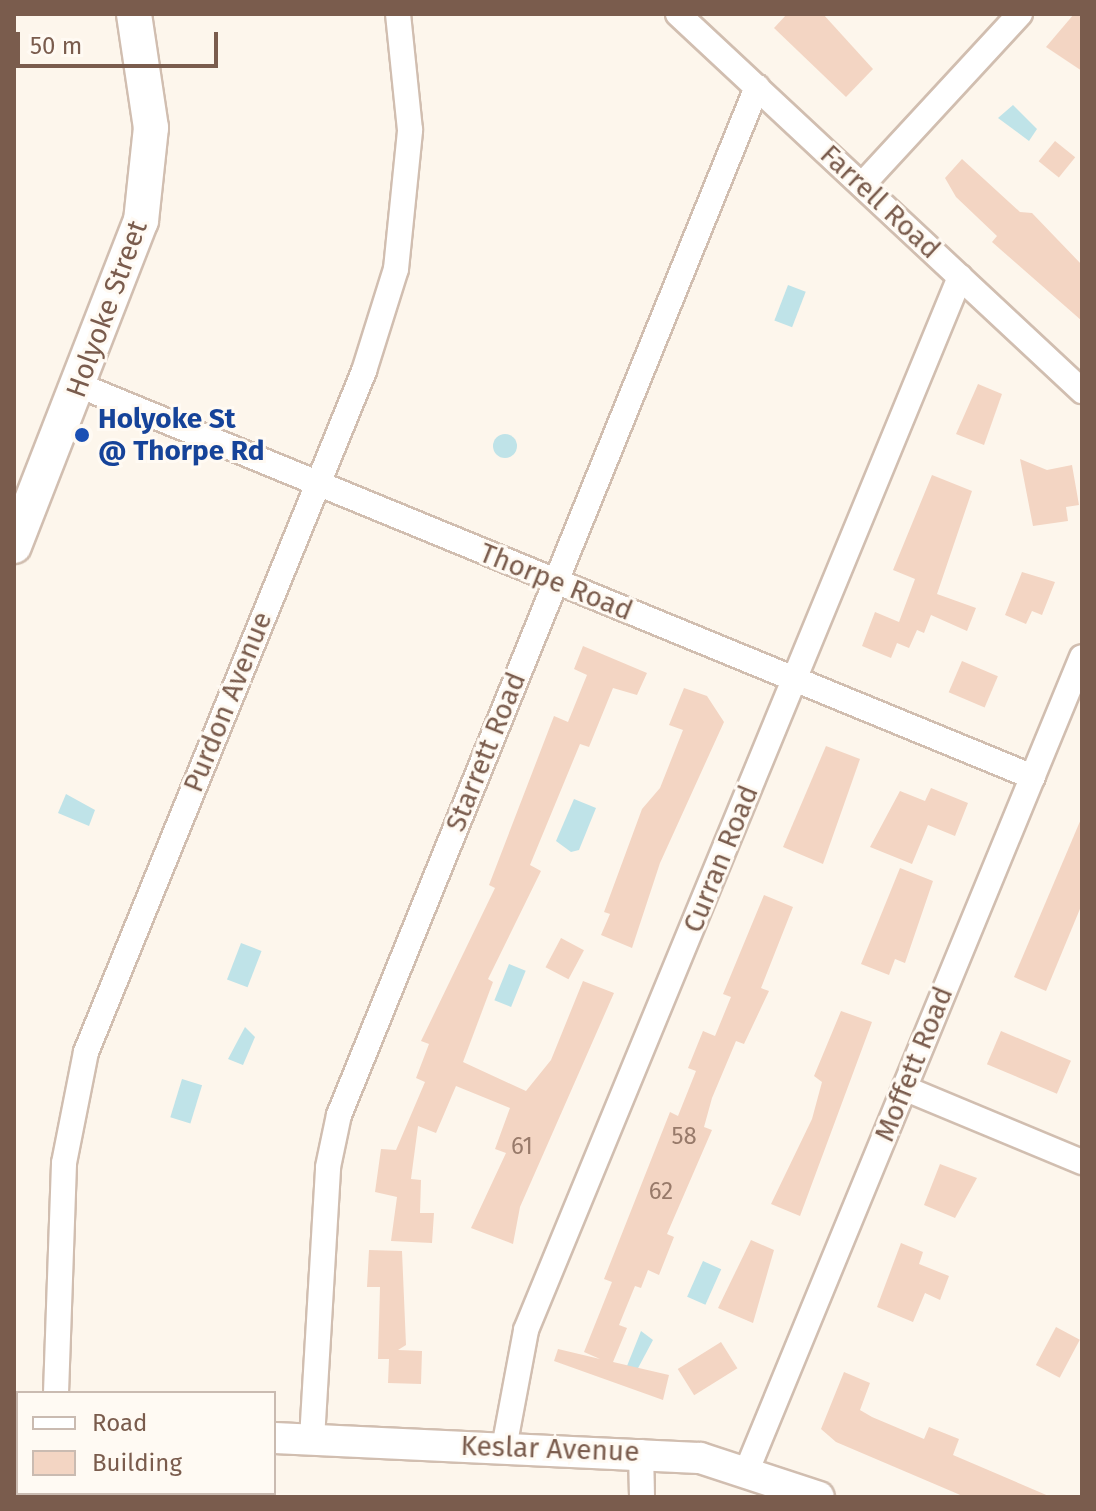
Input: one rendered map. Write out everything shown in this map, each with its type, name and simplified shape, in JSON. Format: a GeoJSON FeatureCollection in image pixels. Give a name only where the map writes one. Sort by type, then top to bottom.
{"type":"FeatureCollection","features":[{"type":"Feature","properties":{"kind":"main road","name":"Holyoke Street"},"geometry":{"type":"LineString","coordinates":[[14,546],[128,265],[146,198],[150,105],[134,14]]}},
{"type":"Feature","properties":{"kind":"street","name":"Purdon Avenue"},"geometry":{"type":"LineString","coordinates":[[56,1391],[64,1163],[79,1074],[377,338],[403,235],[410,130],[398,14]]}},
{"type":"Feature","properties":{"kind":"street","name":"Farrell Road"},"geometry":{"type":"LineString","coordinates":[[678,14],[1082,391]]}},
{"type":"Feature","properties":{"kind":"street"},"geometry":{"type":"LineString","coordinates":[[862,185],[1020,14]]}},
{"type":"Feature","properties":{"kind":"street","name":"Starrett Road"},"geometry":{"type":"LineString","coordinates":[[312,1439],[336,1128],[757,87]]}},
{"type":"Feature","properties":{"kind":"street","name":"Curran Road"},"geometry":{"type":"LineString","coordinates":[[504,1448],[523,1337],[960,277]]}},
{"type":"Feature","properties":{"kind":"street","name":"Thorpe Road"},"geometry":{"type":"LineString","coordinates":[[81,386],[1033,777]]}},
{"type":"Feature","properties":{"kind":"street","name":"Moffett Road"},"geometry":{"type":"LineString","coordinates":[[747,1470],[1082,657]]}},
{"type":"Feature","properties":{"kind":"street"},"geometry":{"type":"LineString","coordinates":[[904,1088],[1082,1162]]}},
{"type":"Feature","properties":{"kind":"street","name":"Keslar Avenue"},"geometry":{"type":"LineString","coordinates":[[276,1438],[641,1452],[747,1470],[819,1497]]}},
{"type":"Feature","properties":{"kind":"street"},"geometry":{"type":"LineString","coordinates":[[641,1452],[642,1497]]}},
{"type":"Feature","properties":{"kind":"water"},"geometry":{"type":"Polygon","coordinates":[[[1013,105],[1037,129],[1029,141],[998,118],[1013,105]]]}},
{"type":"Feature","properties":{"kind":"water"},"geometry":{"type":"Polygon","coordinates":[[[788,285],[806,292],[792,327],[774,320],[788,285]]]}},
{"type":"Feature","properties":{"kind":"water"},"geometry":{"type":"Polygon","coordinates":[[[505,434],[513,438],[517,446],[513,454],[505,458],[497,454],[493,446],[497,438],[505,434]]]}},
{"type":"Feature","properties":{"kind":"water"},"geometry":{"type":"Polygon","coordinates":[[[66,794],[95,810],[89,826],[58,813],[66,794]]]}},
{"type":"Feature","properties":{"kind":"water"},"geometry":{"type":"Polygon","coordinates":[[[574,799],[596,808],[579,850],[571,852],[556,841],[574,799]]]}},
{"type":"Feature","properties":{"kind":"water"},"geometry":{"type":"Polygon","coordinates":[[[241,943],[262,951],[248,987],[227,979],[241,943]]]}},
{"type":"Feature","properties":{"kind":"water"},"geometry":{"type":"Polygon","coordinates":[[[509,964],[526,971],[511,1007],[494,1000],[509,964]]]}},
{"type":"Feature","properties":{"kind":"water"},"geometry":{"type":"Polygon","coordinates":[[[245,1027],[255,1037],[243,1065],[228,1059],[245,1027]]]}},
{"type":"Feature","properties":{"kind":"water"},"geometry":{"type":"Polygon","coordinates":[[[182,1079],[202,1085],[190,1123],[170,1117],[182,1079]]]}},
{"type":"Feature","properties":{"kind":"water"},"geometry":{"type":"Polygon","coordinates":[[[703,1261],[721,1269],[705,1305],[687,1297],[703,1261]]]}},
{"type":"Feature","properties":{"kind":"water"},"geometry":{"type":"Polygon","coordinates":[[[641,1331],[653,1340],[637,1370],[627,1366],[641,1331]]]}},
{"type":"Feature","properties":{"kind":"building"},"geometry":{"type":"Polygon","coordinates":[[[787,14],[823,14],[873,69],[846,97],[774,28],[787,14]]]}},
{"type":"Feature","properties":{"kind":"building"},"geometry":{"type":"Polygon","coordinates":[[[1074,14],[1082,14],[1082,71],[1046,47],[1074,14]]]}},
{"type":"Feature","properties":{"kind":"building"},"geometry":{"type":"Polygon","coordinates":[[[1055,141],[1075,157],[1059,178],[1039,161],[1055,141]]]}},
{"type":"Feature","properties":{"kind":"building"},"geometry":{"type":"Polygon","coordinates":[[[962,159],[1020,212],[1032,213],[1082,265],[1082,321],[992,242],[997,236],[956,197],[945,178],[962,159]]]}},
{"type":"Feature","properties":{"kind":"building"},"geometry":{"type":"Polygon","coordinates":[[[978,384],[1002,394],[984,445],[956,434],[978,384]]]}},
{"type":"Feature","properties":{"kind":"building"},"geometry":{"type":"Polygon","coordinates":[[[1020,459],[1047,470],[1072,465],[1079,505],[1066,507],[1068,521],[1033,526],[1020,459]]]}},
{"type":"Feature","properties":{"kind":"building"},"geometry":{"type":"Polygon","coordinates":[[[932,475],[972,491],[937,594],[976,608],[967,631],[931,615],[924,633],[917,630],[909,648],[897,643],[891,658],[862,646],[875,612],[899,622],[915,579],[893,570],[932,475]]]}},
{"type":"Feature","properties":{"kind":"building"},"geometry":{"type":"Polygon","coordinates":[[[1022,572],[1055,582],[1042,615],[1032,611],[1026,624],[1005,615],[1022,572]]]}},
{"type":"Feature","properties":{"kind":"building"},"geometry":{"type":"Polygon","coordinates":[[[583,646],[647,673],[637,695],[613,688],[589,747],[580,744],[530,865],[541,871],[488,979],[493,982],[463,1062],[526,1091],[551,1060],[583,981],[614,993],[520,1207],[513,1244],[471,1228],[506,1153],[495,1149],[510,1108],[456,1086],[436,1133],[418,1126],[411,1179],[421,1180],[420,1213],[434,1213],[432,1243],[391,1241],[397,1197],[375,1192],[381,1149],[396,1150],[425,1082],[416,1078],[429,1044],[421,1041],[495,888],[489,885],[554,716],[568,722],[587,675],[574,669],[583,646]]]}},
{"type":"Feature","properties":{"kind":"building"},"geometry":{"type":"Polygon","coordinates":[[[962,661],[998,676],[985,708],[949,692],[962,661]]]}},
{"type":"Feature","properties":{"kind":"building"},"geometry":{"type":"Polygon","coordinates":[[[684,688],[707,696],[724,722],[660,863],[632,948],[601,935],[610,914],[604,912],[642,809],[660,788],[683,730],[669,725],[684,688]]]}},
{"type":"Feature","properties":{"kind":"building"},"geometry":{"type":"Polygon","coordinates":[[[826,746],[860,759],[823,864],[783,847],[826,746]]]}},
{"type":"Feature","properties":{"kind":"building"},"geometry":{"type":"Polygon","coordinates":[[[931,788],[968,803],[955,836],[928,825],[912,864],[870,847],[900,791],[925,801],[931,788]]]}},
{"type":"Feature","properties":{"kind":"building"},"geometry":{"type":"Polygon","coordinates":[[[1081,819],[1082,904],[1046,991],[1014,977],[1081,819]]]}},
{"type":"Feature","properties":{"kind":"building"},"geometry":{"type":"Polygon","coordinates":[[[900,868],[933,881],[905,963],[895,959],[889,975],[861,964],[900,868]]]}},
{"type":"Feature","properties":{"kind":"building"},"geometry":{"type":"Polygon","coordinates":[[[764,895],[793,907],[761,988],[769,991],[744,1044],[736,1041],[712,1098],[704,1127],[712,1130],[667,1234],[674,1237],[659,1275],[648,1270],[641,1288],[635,1286],[619,1325],[627,1328],[613,1362],[669,1375],[663,1400],[554,1361],[558,1349],[600,1359],[584,1352],[612,1282],[604,1279],[670,1112],[678,1116],[696,1071],[688,1068],[703,1031],[715,1036],[731,997],[723,994],[764,895]]]}},
{"type":"Feature","properties":{"kind":"building"},"geometry":{"type":"Polygon","coordinates":[[[561,938],[584,950],[568,979],[546,967],[561,938]]]}},
{"type":"Feature","properties":{"kind":"building"},"geometry":{"type":"Polygon","coordinates":[[[841,1011],[872,1022],[800,1216],[771,1204],[812,1119],[822,1082],[814,1076],[841,1011]]]}},
{"type":"Feature","properties":{"kind":"building"},"geometry":{"type":"Polygon","coordinates":[[[1001,1031],[1071,1061],[1057,1094],[987,1064],[1001,1031]]]}},
{"type":"Feature","properties":{"kind":"building"},"geometry":{"type":"Polygon","coordinates":[[[940,1164],[977,1178],[955,1218],[924,1205],[940,1164]]]}},
{"type":"Feature","properties":{"kind":"building"},"geometry":{"type":"Polygon","coordinates":[[[751,1240],[774,1250],[753,1323],[718,1308],[751,1240]]]}},
{"type":"Feature","properties":{"kind":"building"},"geometry":{"type":"Polygon","coordinates":[[[901,1243],[923,1252],[919,1264],[949,1276],[940,1300],[925,1293],[913,1322],[877,1307],[901,1243]]]}},
{"type":"Feature","properties":{"kind":"building"},"geometry":{"type":"Polygon","coordinates":[[[369,1250],[402,1251],[406,1345],[398,1350],[422,1351],[421,1384],[388,1383],[389,1359],[378,1359],[380,1287],[367,1287],[369,1250]]]}},
{"type":"Feature","properties":{"kind":"building"},"geometry":{"type":"Polygon","coordinates":[[[1056,1327],[1080,1340],[1060,1378],[1036,1365],[1056,1327]]]}},
{"type":"Feature","properties":{"kind":"building"},"geometry":{"type":"Polygon","coordinates":[[[721,1342],[737,1368],[694,1395],[678,1369],[721,1342]]]}},
{"type":"Feature","properties":{"kind":"building"},"geometry":{"type":"Polygon","coordinates":[[[844,1372],[870,1383],[860,1410],[924,1439],[929,1427],[959,1439],[953,1455],[1051,1497],[965,1497],[836,1442],[821,1429],[844,1372]]]}},
{"type":"Feature","properties":{"kind":"place","name":"Holyoke St @ Thorpe Rd"},"geometry":{"type":"Point","coordinates":[82,435]}}]}
